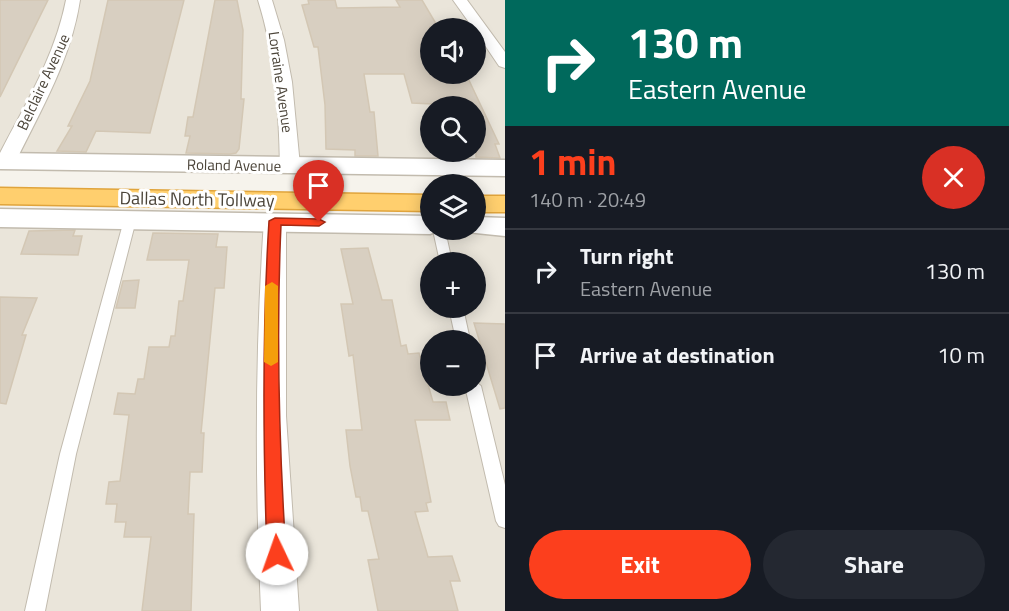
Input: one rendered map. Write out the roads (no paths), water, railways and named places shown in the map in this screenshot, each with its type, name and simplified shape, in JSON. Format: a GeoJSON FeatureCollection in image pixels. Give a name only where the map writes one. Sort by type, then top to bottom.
{"type":"FeatureCollection","features":[{"type":"Feature","properties":{"kind":"highway","name":"Dallas North Tollway"},"geometry":{"type":"LineString","coordinates":[[2,167],[420,185]]}},
{"type":"Feature","properties":{"kind":"highway"},"geometry":{"type":"LineString","coordinates":[[486,186],[505,186]]}},
{"type":"Feature","properties":{"kind":"highway","name":"Dallas North Tollway"},"geometry":{"type":"LineString","coordinates":[[0,196],[420,203]]}},
{"type":"Feature","properties":{"kind":"highway"},"geometry":{"type":"LineString","coordinates":[[486,204],[505,204]]}},
{"type":"Feature","properties":{"kind":"street","name":"Belclaire Avenue"},"geometry":{"type":"LineString","coordinates":[[2,167],[57,60],[66,37],[73,0]]}},
{"type":"Feature","properties":{"kind":"street","name":"Lorraine Avenue"},"geometry":{"type":"LineString","coordinates":[[265,0],[277,39],[287,106],[290,166]]}},
{"type":"Feature","properties":{"kind":"street"},"geometry":{"type":"LineString","coordinates":[[460,0],[505,63]]}},
{"type":"Feature","properties":{"kind":"street","name":"Roland Avenue"},"geometry":{"type":"LineString","coordinates":[[2,167],[505,168]]}},
{"type":"Feature","properties":{"kind":"street"},"geometry":{"type":"LineString","coordinates":[[0,218],[420,225]]}},
{"type":"Feature","properties":{"kind":"street"},"geometry":{"type":"LineString","coordinates":[[275,221],[271,303],[271,443],[280,611]]}},
{"type":"Feature","properties":{"kind":"street"},"geometry":{"type":"LineString","coordinates":[[486,226],[505,227]]}},
{"type":"Feature","properties":{"kind":"lane"},"geometry":{"type":"LineString","coordinates":[[35,611],[68,454],[130,220]]}},
{"type":"Feature","properties":{"kind":"lane"},"geometry":{"type":"LineString","coordinates":[[475,396],[498,501],[505,521]]}}]}
